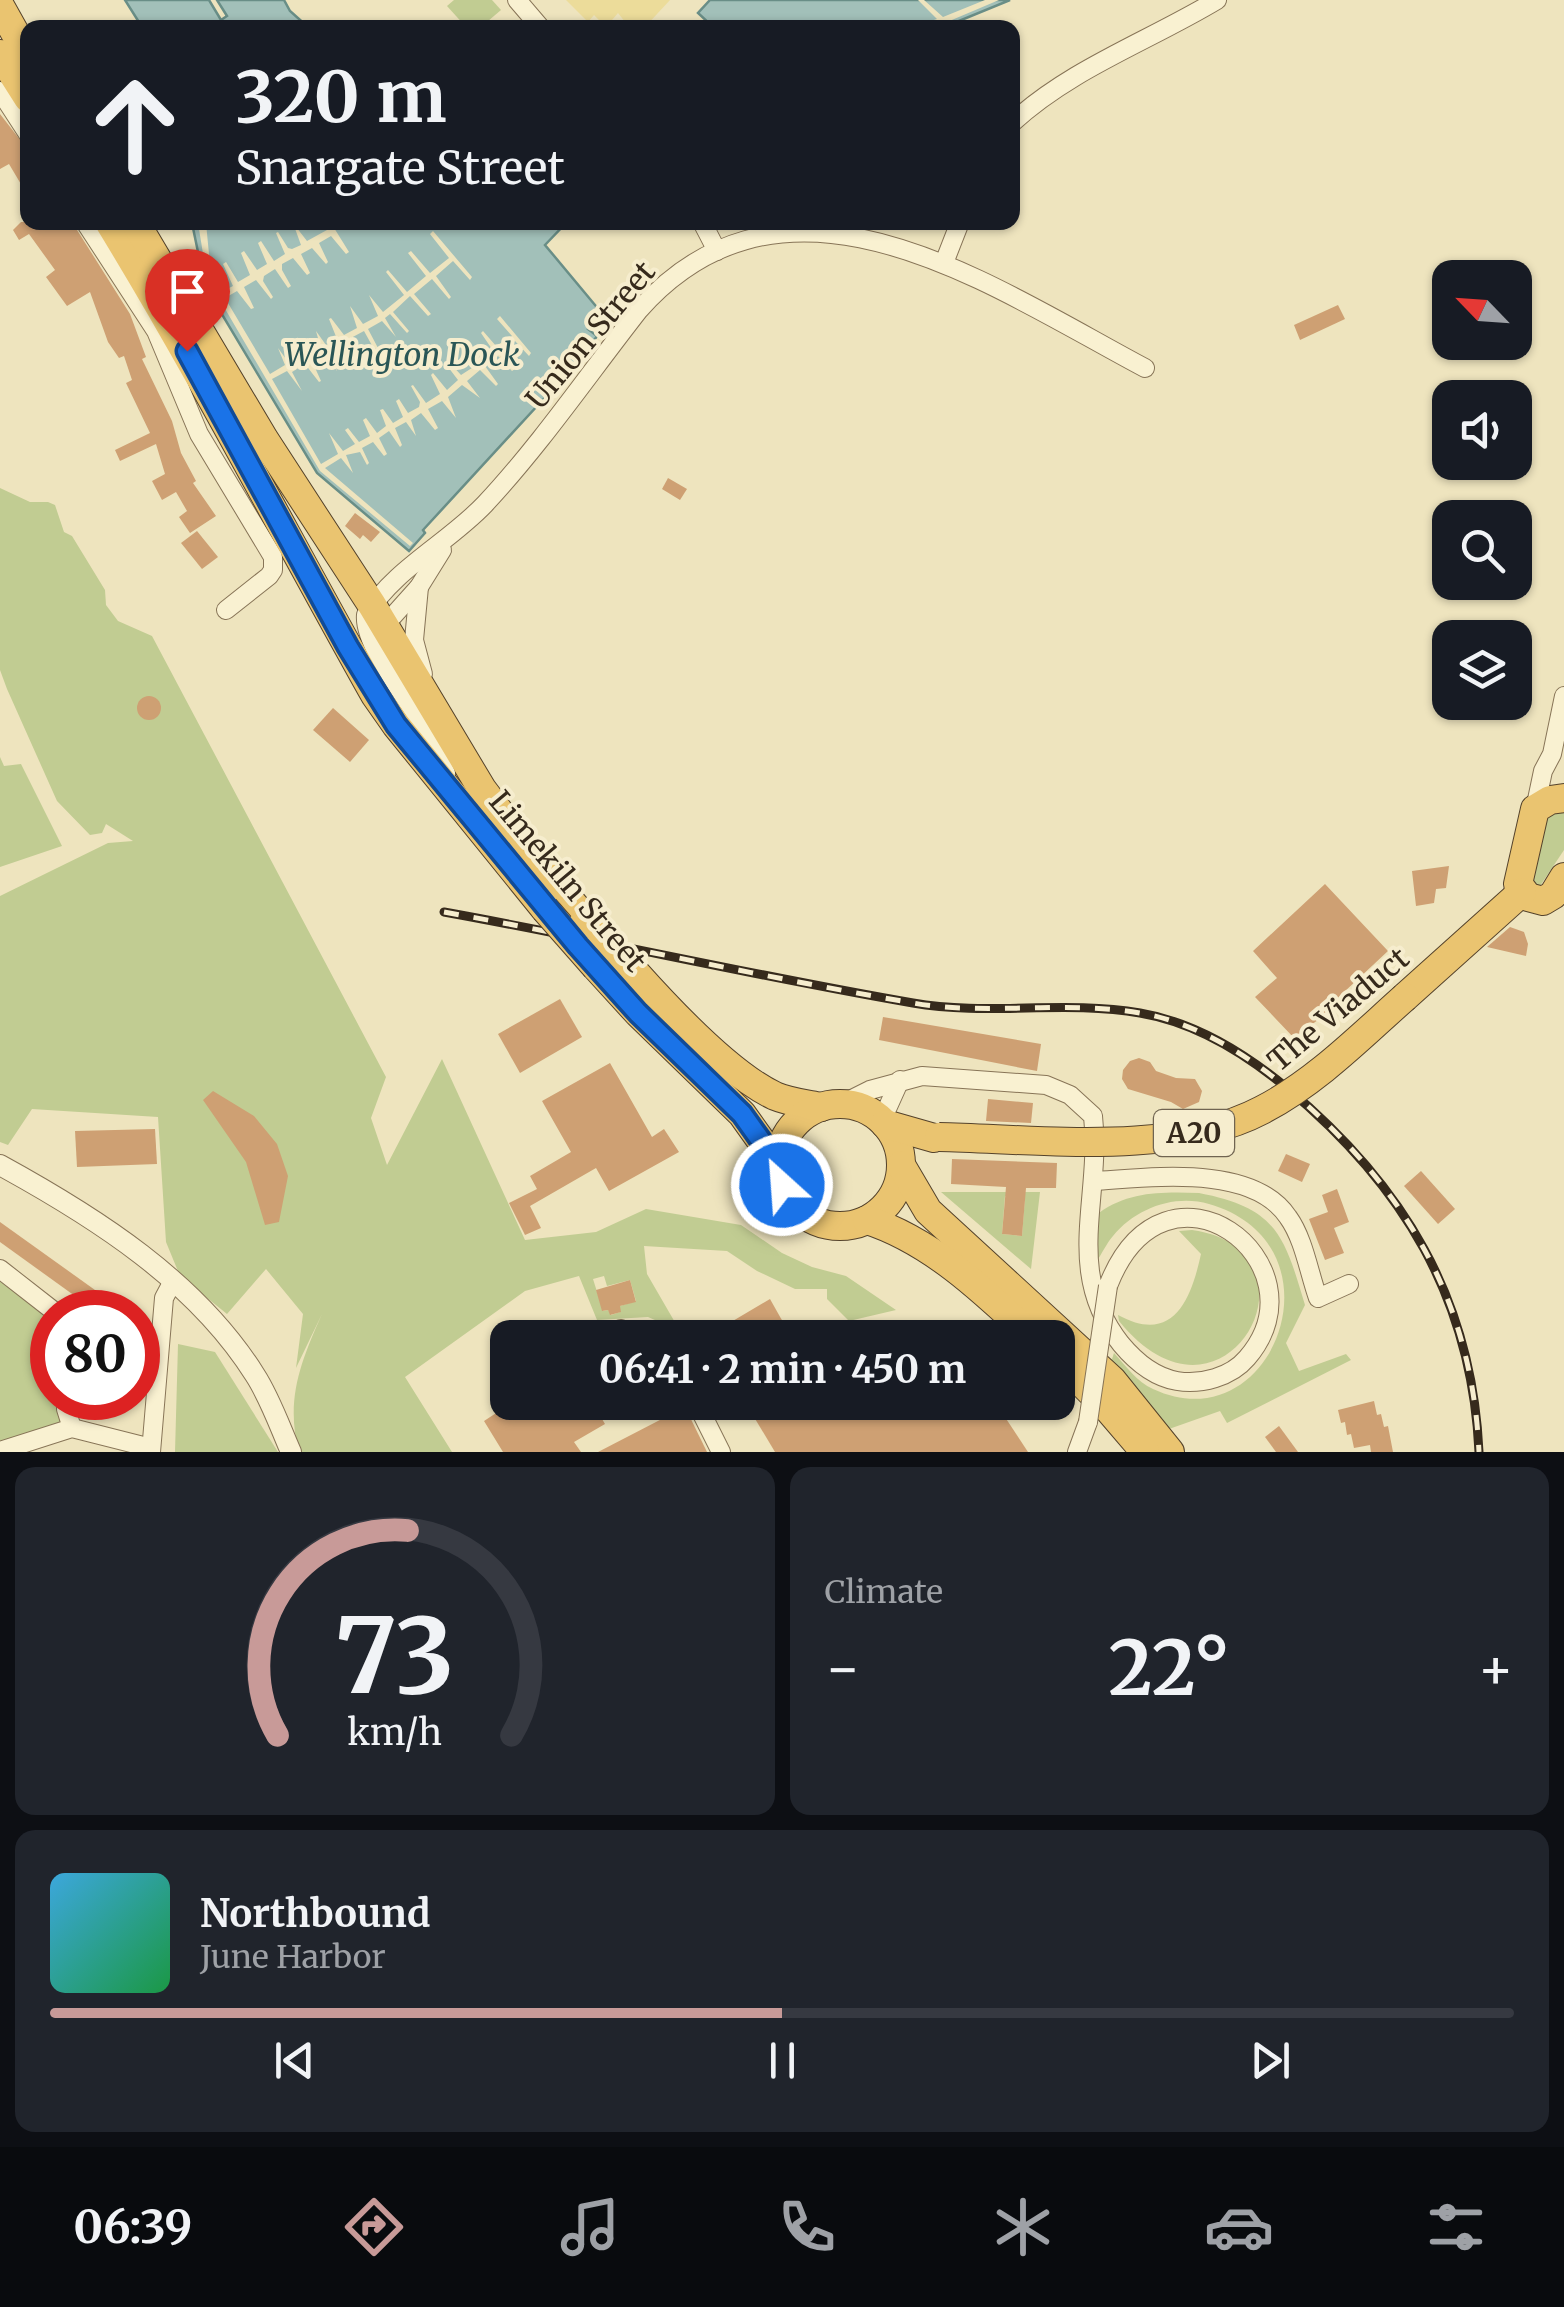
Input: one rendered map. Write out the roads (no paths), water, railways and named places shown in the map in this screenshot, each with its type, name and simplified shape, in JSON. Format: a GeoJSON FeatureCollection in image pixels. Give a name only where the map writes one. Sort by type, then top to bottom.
{"type":"FeatureCollection","features":[{"type":"Feature","properties":{"kind":"highway"},"geometry":{"type":"LineString","coordinates":[[0,6],[20,42]]}},
{"type":"Feature","properties":{"kind":"highway"},"geometry":{"type":"LineString","coordinates":[[0,54],[20,85]]}},
{"type":"Feature","properties":{"kind":"highway","name":"Limekiln Street"},"geometry":{"type":"LineString","coordinates":[[113,230],[163,326],[282,521],[396,725],[545,909],[638,1013],[742,1114],[779,1166]]}},
{"type":"Feature","properties":{"kind":"highway","name":"Limekiln Street"},"geometry":{"type":"LineString","coordinates":[[141,230],[375,621],[505,821],[585,918],[681,1020],[757,1085],[776,1096],[832,1105]]}},
{"type":"Feature","properties":{"kind":"highway"},"geometry":{"type":"LineString","coordinates":[[1553,802],[1519,872],[1522,892],[1544,901],[1553,895],[1564,876]]}},
{"type":"Feature","properties":{"kind":"highway","name":"The Viaduct"},"geometry":{"type":"LineString","coordinates":[[884,1122],[937,1137],[1126,1140],[1158,1139],[1221,1127],[1262,1110],[1309,1080],[1522,892]]}},
{"type":"Feature","properties":{"kind":"highway"},"geometry":{"type":"LineString","coordinates":[[901,1160],[900,1178],[888,1203],[867,1220],[842,1226],[805,1216],[788,1197],[779,1166],[782,1144],[794,1125],[832,1105],[870,1112],[884,1122],[928,1210],[1112,1380],[1170,1452]]}},
{"type":"Feature","properties":{"kind":"highway","name":"The Viaduct"},"geometry":{"type":"LineString","coordinates":[[901,1160],[909,1147],[937,1137]]}},
{"type":"Feature","properties":{"kind":"highway"},"geometry":{"type":"LineString","coordinates":[[867,1220],[899,1230],[930,1249],[1013,1320]]}},
{"type":"Feature","properties":{"kind":"highway"},"geometry":{"type":"LineString","coordinates":[[1075,1376],[1145,1452]]}},
{"type":"Feature","properties":{"kind":"street"},"geometry":{"type":"LineString","coordinates":[[517,0],[534,20]]}},
{"type":"Feature","properties":{"kind":"street"},"geometry":{"type":"LineString","coordinates":[[1020,115],[1070,80],[1216,0]]}},
{"type":"Feature","properties":{"kind":"street"},"geometry":{"type":"LineString","coordinates":[[0,91],[20,122]]}},
{"type":"Feature","properties":{"kind":"street"},"geometry":{"type":"LineString","coordinates":[[91,230],[163,326],[199,434],[272,558],[274,570],[226,610]]}},
{"type":"Feature","properties":{"kind":"street"},"geometry":{"type":"LineString","coordinates":[[706,230],[717,251]]}},
{"type":"Feature","properties":{"kind":"street"},"geometry":{"type":"LineString","coordinates":[[944,263],[957,230]]}},
{"type":"Feature","properties":{"kind":"street","name":"Union Street"},"geometry":{"type":"LineString","coordinates":[[375,621],[419,587],[447,541],[515,469],[663,284],[717,251],[764,236],[810,232],[891,244],[944,263],[1145,368]]}},
{"type":"Feature","properties":{"kind":"street"},"geometry":{"type":"LineString","coordinates":[[248,517],[262,515],[282,521]]}},
{"type":"Feature","properties":{"kind":"street","name":"Union Street"},"geometry":{"type":"LineString","coordinates":[[375,621],[413,564],[447,541]]}},
{"type":"Feature","properties":{"kind":"street","name":"Union Street"},"geometry":{"type":"LineString","coordinates":[[419,587],[414,640],[432,707]]}},
{"type":"Feature","properties":{"kind":"street"},"geometry":{"type":"LineString","coordinates":[[334,618],[350,629],[375,621],[464,811]]}},
{"type":"Feature","properties":{"kind":"street"},"geometry":{"type":"LineString","coordinates":[[1553,802],[1552,754],[1564,696]]}},
{"type":"Feature","properties":{"kind":"street"},"geometry":{"type":"LineString","coordinates":[[1552,754],[1543,771],[1553,802]]}},
{"type":"Feature","properties":{"kind":"street"},"geometry":{"type":"LineString","coordinates":[[832,1105],[922,1076],[1060,1089],[1093,1116],[1094,1181],[1086,1253],[1094,1295],[1117,1338],[1142,1366],[1174,1380],[1204,1380],[1234,1370],[1256,1346],[1267,1323],[1269,1296],[1262,1268],[1244,1242],[1216,1224],[1178,1218],[1156,1224],[1132,1240],[1108,1286],[1088,1422],[1077,1452]]}},
{"type":"Feature","properties":{"kind":"street"},"geometry":{"type":"LineString","coordinates":[[884,1122],[900,1080]]}},
{"type":"Feature","properties":{"kind":"street"},"geometry":{"type":"LineString","coordinates":[[0,1165],[80,1208],[173,1281],[228,1337],[257,1377],[292,1452]]}},
{"type":"Feature","properties":{"kind":"street"},"geometry":{"type":"LineString","coordinates":[[1094,1181],[1202,1177],[1248,1189],[1289,1217],[1318,1298],[1349,1284]]}},
{"type":"Feature","properties":{"kind":"street"},"geometry":{"type":"LineString","coordinates":[[0,1269],[30,1292]]}},
{"type":"Feature","properties":{"kind":"street"},"geometry":{"type":"LineString","coordinates":[[0,1451],[72,1428],[151,1450],[164,1298],[173,1281]]}},
{"type":"Feature","properties":{"kind":"street"},"geometry":{"type":"LineString","coordinates":[[69,1420],[72,1428]]}},
{"type":"Feature","properties":{"kind":"street"},"geometry":{"type":"LineString","coordinates":[[705,1420],[721,1452]]}},
{"type":"Feature","properties":{"kind":"water"},"geometry":{"type":"Polygon","coordinates":[[[125,0],[209,0],[221,20],[138,20],[125,0]]]}},
{"type":"Feature","properties":{"kind":"water"},"geometry":{"type":"Polygon","coordinates":[[[217,0],[284,0],[300,20],[221,20],[227,16],[217,0]]]}},
{"type":"Feature","properties":{"kind":"water"},"geometry":{"type":"Polygon","coordinates":[[[710,0],[1010,0],[961,20],[706,20],[698,13],[710,0]]]}},
{"type":"Feature","properties":{"kind":"water","name":"Wellington Dock"},"geometry":{"type":"Polygon","coordinates":[[[193,230],[559,230],[545,245],[600,311],[588,329],[597,336],[571,376],[550,392],[423,530],[425,533],[409,551],[317,473],[205,286],[193,230]]]}},
{"type":"Feature","properties":{"kind":"railway"},"geometry":{"type":"LineString","coordinates":[[444,912],[913,1003],[1140,1013],[1180,1024],[1218,1041],[1271,1075],[1328,1125],[1397,1205],[1446,1295],[1473,1396],[1479,1452]]}}]}
